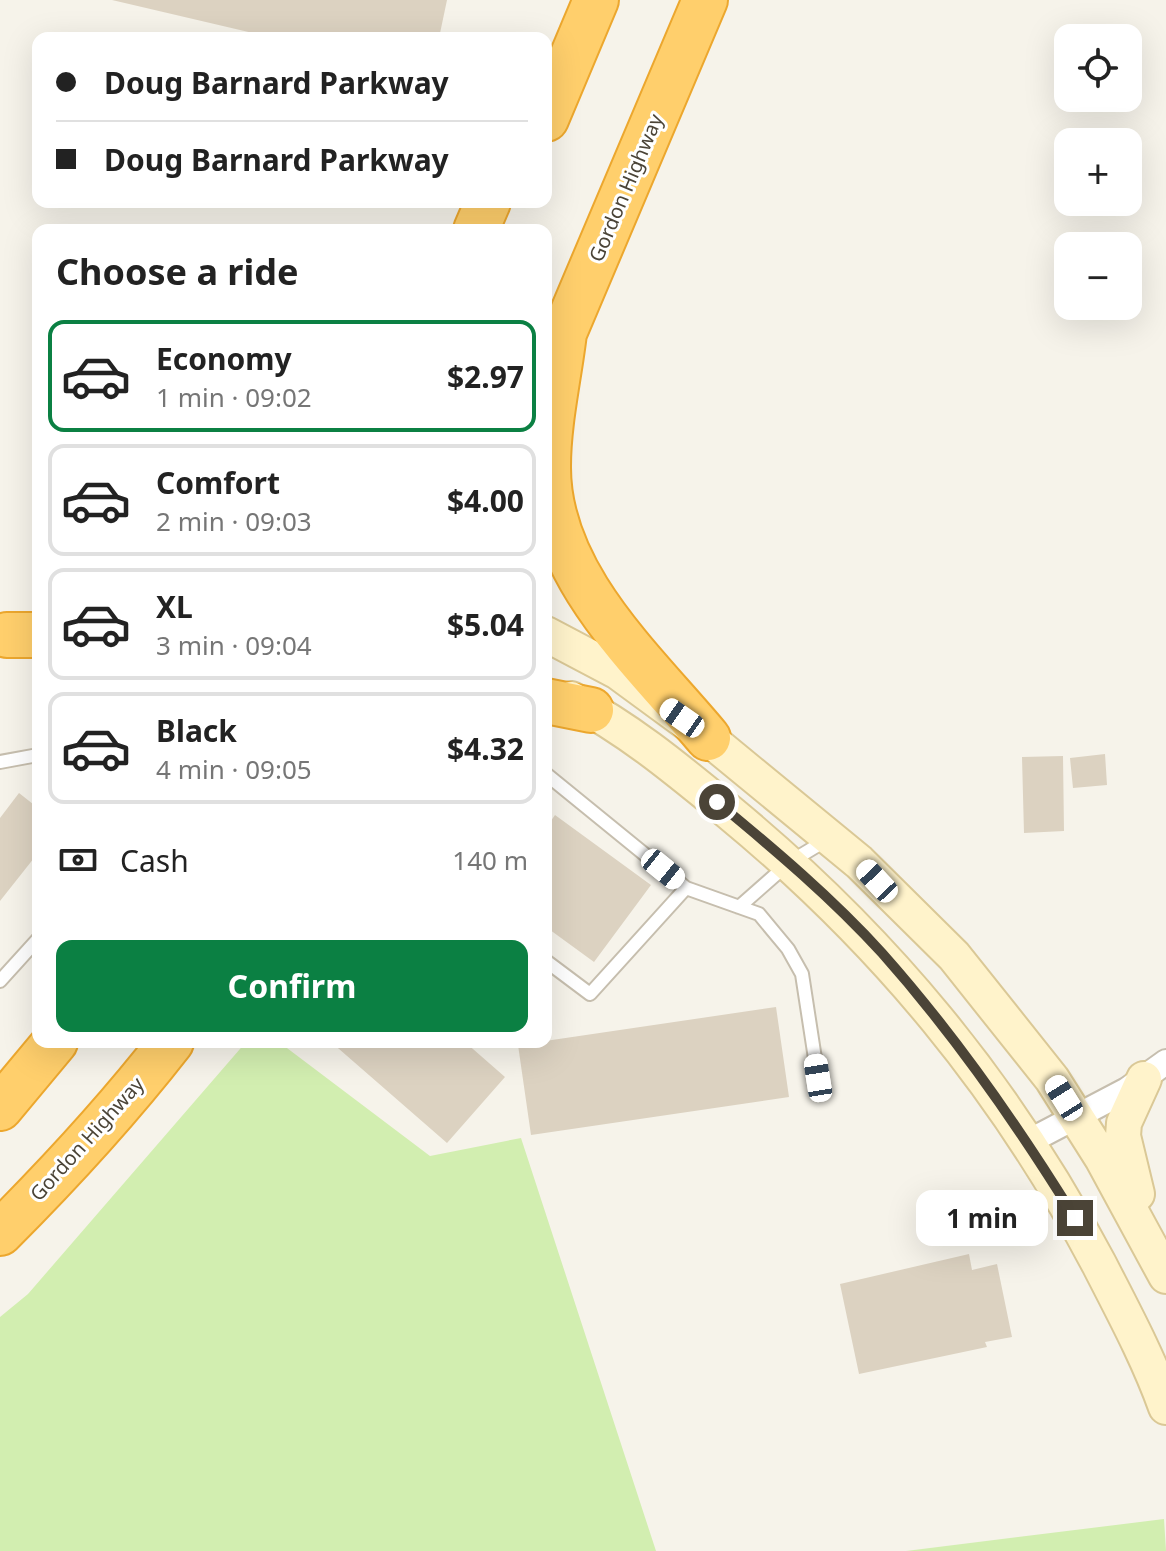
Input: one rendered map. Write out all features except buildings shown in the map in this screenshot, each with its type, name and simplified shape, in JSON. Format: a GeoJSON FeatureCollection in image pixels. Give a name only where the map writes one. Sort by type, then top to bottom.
{"type":"FeatureCollection","features":[{"type":"Feature","properties":{"kind":"highway"},"geometry":{"type":"LineString","coordinates":[[552,54],[587,0]]}},
{"type":"Feature","properties":{"kind":"highway"},"geometry":{"type":"LineString","coordinates":[[552,105],[596,0]]}},
{"type":"Feature","properties":{"kind":"highway","name":"Gordon Highway"},"geometry":{"type":"LineString","coordinates":[[552,362],[705,0]]}},
{"type":"Feature","properties":{"kind":"highway"},"geometry":{"type":"LineString","coordinates":[[552,428],[564,333]]}},
{"type":"Feature","properties":{"kind":"highway"},"geometry":{"type":"LineString","coordinates":[[552,502],[555,523],[567,552],[603,613],[708,738]]}},
{"type":"Feature","properties":{"kind":"highway"},"geometry":{"type":"LineString","coordinates":[[552,702],[591,710]]}},
{"type":"Feature","properties":{"kind":"highway"},"geometry":{"type":"LineString","coordinates":[[0,1108],[50,1048]]}},
{"type":"Feature","properties":{"kind":"highway","name":"Gordon Highway"},"geometry":{"type":"LineString","coordinates":[[0,1233],[75,1157],[166,1048]]}},
{"type":"Feature","properties":{"kind":"main road"},"geometry":{"type":"LineString","coordinates":[[552,637],[618,672],[708,738],[859,862],[954,956],[1052,1079],[1166,1276]]}},
{"type":"Feature","properties":{"kind":"main road"},"geometry":{"type":"LineString","coordinates":[[552,689],[591,710],[668,761],[790,862],[880,951],[934,1014],[1028,1142],[1075,1218],[1120,1303],[1166,1407]]}},
{"type":"Feature","properties":{"kind":"main road"},"geometry":{"type":"LineString","coordinates":[[1148,1241],[1123,1136],[1124,1123],[1155,1070]]}},
{"type":"Feature","properties":{"kind":"street"},"geometry":{"type":"LineString","coordinates":[[1028,1142],[1155,1070]]}},
{"type":"Feature","properties":{"kind":"lane"},"geometry":{"type":"LineString","coordinates":[[0,762],[32,756]]}},
{"type":"Feature","properties":{"kind":"lane"},"geometry":{"type":"LineString","coordinates":[[552,779],[686,888],[759,914],[788,949],[802,974],[818,1078]]}},
{"type":"Feature","properties":{"kind":"lane"},"geometry":{"type":"LineString","coordinates":[[739,907],[790,862],[830,837]]}},
{"type":"Feature","properties":{"kind":"lane"},"geometry":{"type":"LineString","coordinates":[[552,966],[590,994],[686,888]]}},
{"type":"Feature","properties":{"kind":"lane"},"geometry":{"type":"LineString","coordinates":[[0,981],[32,946]]}},
{"type":"Feature","properties":{"kind":"green space"},"geometry":{"type":"Polygon","coordinates":[[[241,1048],[287,1048],[430,1156],[521,1138],[656,1551],[0,1551],[0,1317],[28,1294],[241,1048]]]}},
{"type":"Feature","properties":{"kind":"green space"},"geometry":{"type":"Polygon","coordinates":[[[1164,1519],[1166,1551],[906,1551],[1164,1519]]]}},
{"type":"Feature","properties":{"kind":"route"},"geometry":{"type":"LineString","coordinates":[[717,802],[790,862],[880,951],[943,1024],[1028,1142],[1075,1218]]}}]}
